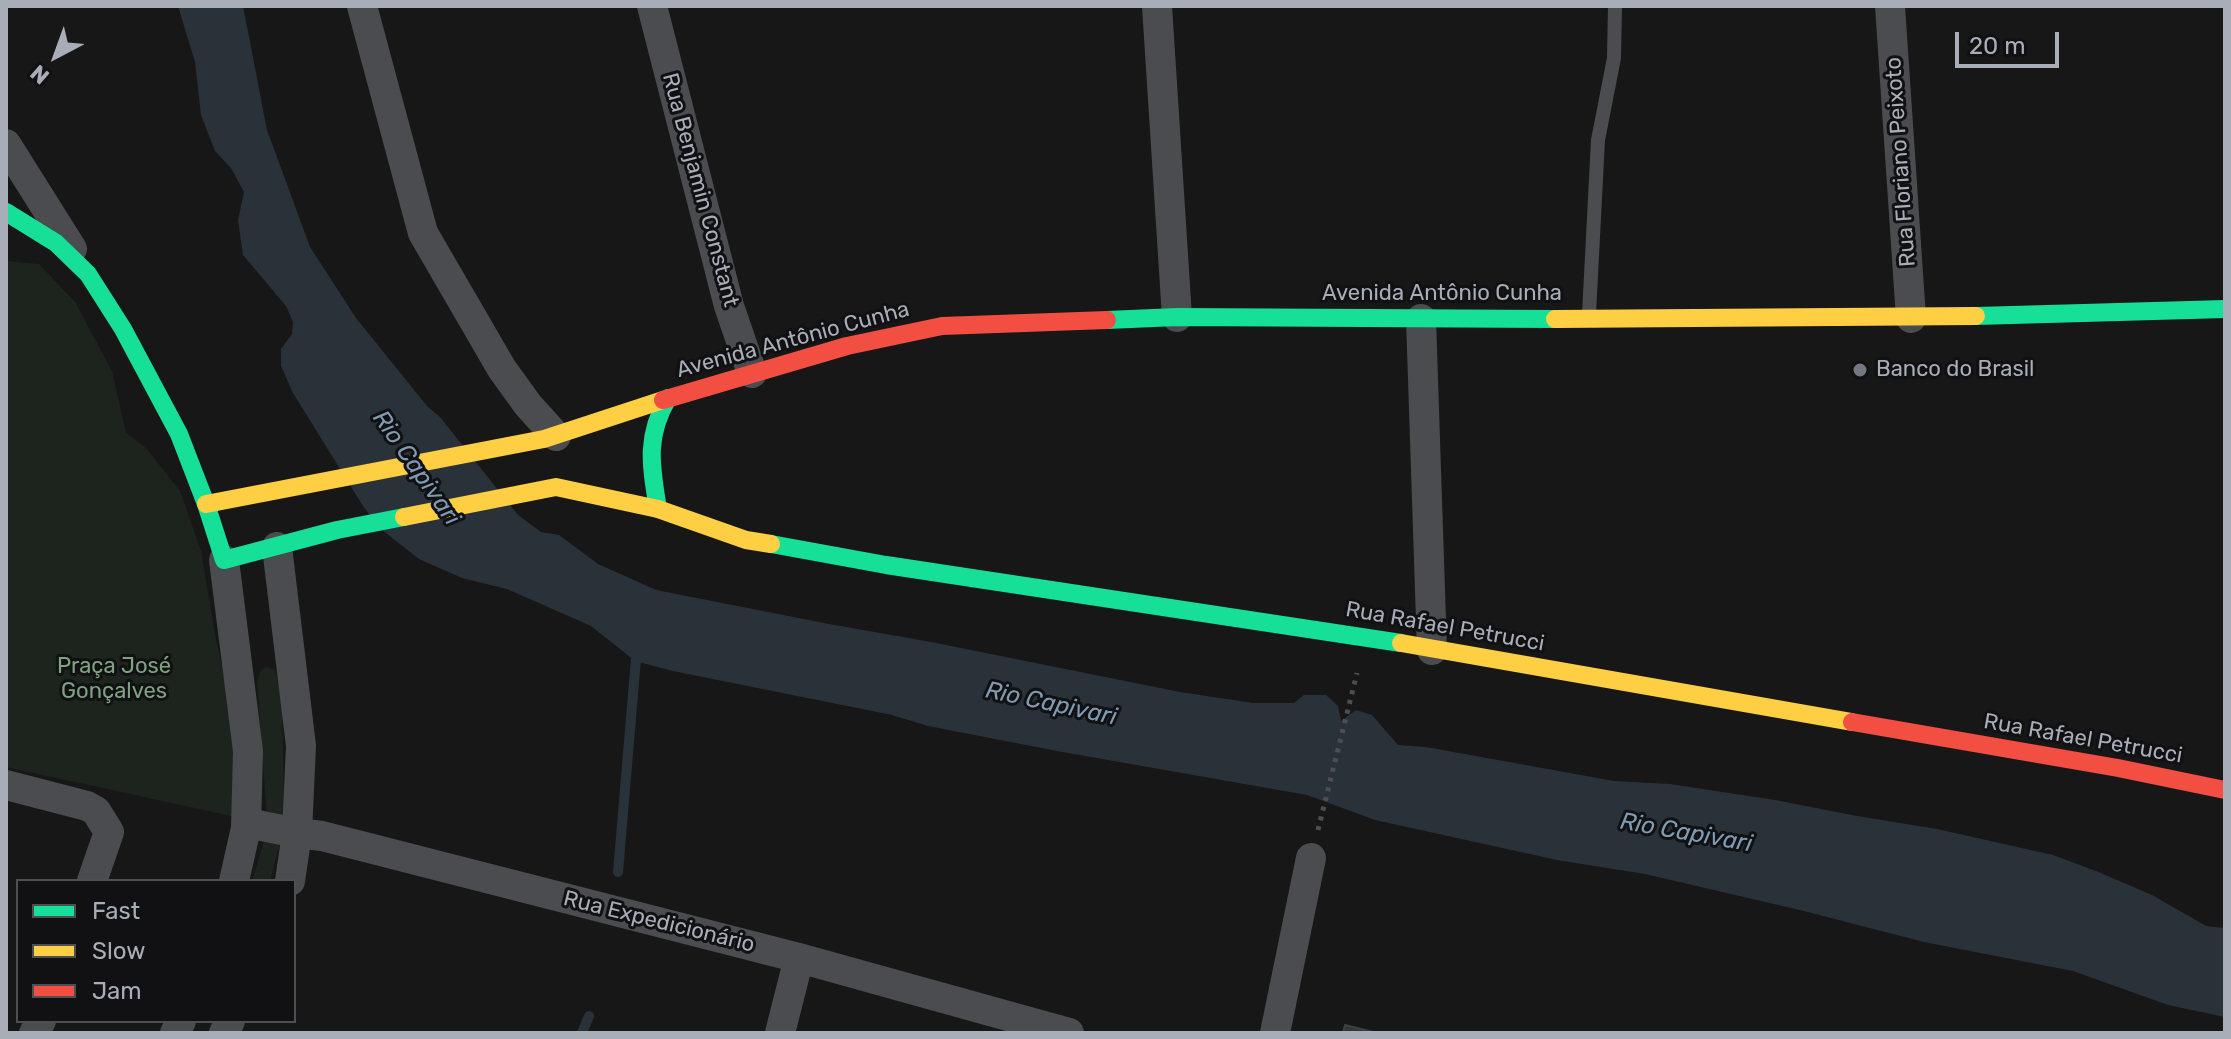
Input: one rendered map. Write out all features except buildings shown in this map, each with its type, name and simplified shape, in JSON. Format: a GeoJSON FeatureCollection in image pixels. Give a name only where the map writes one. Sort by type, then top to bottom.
{"type":"FeatureCollection","features":[{"type":"Feature","properties":{"kind":"street"},"geometry":{"type":"LineString","coordinates":[[362,6],[423,233],[502,369],[550,438]]}},
{"type":"Feature","properties":{"kind":"street","name":"Rua Benjamin Constant"},"geometry":{"type":"LineString","coordinates":[[652,6],[729,306],[752,373]]}},
{"type":"Feature","properties":{"kind":"street"},"geometry":{"type":"LineString","coordinates":[[1157,6],[1177,317]]}},
{"type":"Feature","properties":{"kind":"street","name":"Rua Floriano Peixoto"},"geometry":{"type":"LineString","coordinates":[[1890,6],[1911,318]]}},
{"type":"Feature","properties":{"kind":"street"},"geometry":{"type":"LineString","coordinates":[[6,144],[123,329],[179,434],[224,560],[248,751],[247,823],[234,879]]}},
{"type":"Feature","properties":{"kind":"street"},"geometry":{"type":"LineString","coordinates":[[6,212],[56,243],[88,274]]}},
{"type":"Feature","properties":{"kind":"street","name":"Avenida Antônio Cunha"},"geometry":{"type":"LineString","coordinates":[[206,504],[266,500],[322,481],[550,438],[752,373],[847,346],[942,326],[1177,317],[1911,318],[2225,309]]}},
{"type":"Feature","properties":{"kind":"street"},"geometry":{"type":"LineString","coordinates":[[1421,319],[1432,650]]}},
{"type":"Feature","properties":{"kind":"street"},"geometry":{"type":"LineString","coordinates":[[658,509],[653,470],[654,433],[656,421],[668,398]]}},
{"type":"Feature","properties":{"kind":"street"},"geometry":{"type":"LineString","coordinates":[[179,434],[204,451]]}},
{"type":"Feature","properties":{"kind":"street"},"geometry":{"type":"LineString","coordinates":[[240,476],[266,500]]}},
{"type":"Feature","properties":{"kind":"street","name":"Rua Rafael Petrucci"},"geometry":{"type":"LineString","coordinates":[[275,540],[556,487],[658,509],[746,540],[855,560],[1366,637],[2118,768],[2225,790]]}},
{"type":"Feature","properties":{"kind":"street"},"geometry":{"type":"LineString","coordinates":[[224,560],[275,540],[301,746],[297,833],[290,879]]}},
{"type":"Feature","properties":{"kind":"street"},"geometry":{"type":"LineString","coordinates":[[6,785],[96,811],[109,832],[93,879]]}},
{"type":"Feature","properties":{"kind":"street","name":"Rua Expedicionário"},"geometry":{"type":"LineString","coordinates":[[247,823],[322,836],[799,958],[1069,1033]]}},
{"type":"Feature","properties":{"kind":"street"},"geometry":{"type":"LineString","coordinates":[[1275,1033],[1311,858]]}},
{"type":"Feature","properties":{"kind":"street"},"geometry":{"type":"LineString","coordinates":[[780,1033],[799,958]]}},
{"type":"Feature","properties":{"kind":"lane"},"geometry":{"type":"LineString","coordinates":[[1589,319],[1598,140],[1614,58],[1615,6]]}},
{"type":"Feature","properties":{"kind":"path"},"geometry":{"type":"LineString","coordinates":[[1311,858],[1366,637]]}},
{"type":"Feature","properties":{"kind":"green space","name":"Praça José Gonçalves"},"geometry":{"type":"Polygon","coordinates":[[[6,261],[39,264],[75,302],[112,371],[126,433],[146,448],[180,491],[201,551],[238,741],[236,817],[6,767],[6,261]]]}},
{"type":"Feature","properties":{"kind":"green space"},"geometry":{"type":"Polygon","coordinates":[[[267,667],[275,670],[282,699],[284,803],[281,838],[271,879],[253,879],[265,837],[267,816],[257,682],[261,670],[267,667]]]}},
{"type":"Feature","properties":{"kind":"water","name":"Rio Capivari"},"geometry":{"type":"Polygon","coordinates":[[[178,6],[243,6],[267,130],[310,247],[356,318],[518,515],[541,532],[559,535],[598,564],[656,590],[1180,692],[1253,703],[1294,703],[1304,695],[1326,695],[1338,706],[1341,721],[1356,710],[1372,715],[1398,745],[1426,747],[1614,781],[1670,784],[1775,800],[1937,829],[2053,855],[2152,895],[2206,926],[2225,928],[2225,1017],[2168,1005],[2073,971],[1924,942],[1645,874],[1557,860],[1375,820],[1307,795],[928,726],[892,715],[673,671],[635,661],[591,626],[507,589],[462,578],[419,559],[382,530],[363,506],[293,393],[281,366],[281,349],[292,334],[293,322],[286,306],[243,255],[238,220],[244,192],[231,168],[215,151],[201,115],[195,62],[178,6]]]}},
{"type":"Feature","properties":{"kind":"waterway"},"geometry":{"type":"LineString","coordinates":[[618,872],[637,647]]}},
{"type":"Feature","properties":{"kind":"waterway"},"geometry":{"type":"LineString","coordinates":[[582,1033],[589,1016]]}},
{"type":"Feature","properties":{"kind":"traffic: fast"},"geometry":{"type":"LineString","coordinates":[[6,212],[56,243],[88,274],[123,329],[179,434],[224,560],[337,530],[404,517]]}},
{"type":"Feature","properties":{"kind":"traffic: fast"},"geometry":{"type":"LineString","coordinates":[[1976,316],[2225,309]]}},
{"type":"Feature","properties":{"kind":"traffic: fast"},"geometry":{"type":"LineString","coordinates":[[1107,320],[1177,317],[1555,319]]}},
{"type":"Feature","properties":{"kind":"traffic: fast"},"geometry":{"type":"LineString","coordinates":[[658,509],[652,465],[653,439],[668,398]]}},
{"type":"Feature","properties":{"kind":"traffic: fast"},"geometry":{"type":"LineString","coordinates":[[771,544],[886,565],[1401,643]]}},
{"type":"Feature","properties":{"kind":"traffic: slow"},"geometry":{"type":"LineString","coordinates":[[1555,319],[1976,316]]}},
{"type":"Feature","properties":{"kind":"traffic: slow"},"geometry":{"type":"LineString","coordinates":[[206,504],[544,439],[663,400]]}},
{"type":"Feature","properties":{"kind":"traffic: slow"},"geometry":{"type":"LineString","coordinates":[[404,517],[556,487],[658,509],[746,540],[771,544]]}},
{"type":"Feature","properties":{"kind":"traffic: slow"},"geometry":{"type":"LineString","coordinates":[[1401,643],[1852,722]]}},
{"type":"Feature","properties":{"kind":"traffic: jam"},"geometry":{"type":"LineString","coordinates":[[663,400],[847,346],[942,326],[1107,320]]}},
{"type":"Feature","properties":{"kind":"traffic: jam"},"geometry":{"type":"LineString","coordinates":[[1852,722],[2118,768],[2225,790]]}},
{"type":"Feature","properties":{"kind":"place","name":"Banco do Brasil"},"geometry":{"type":"Point","coordinates":[1860,370]}}]}
